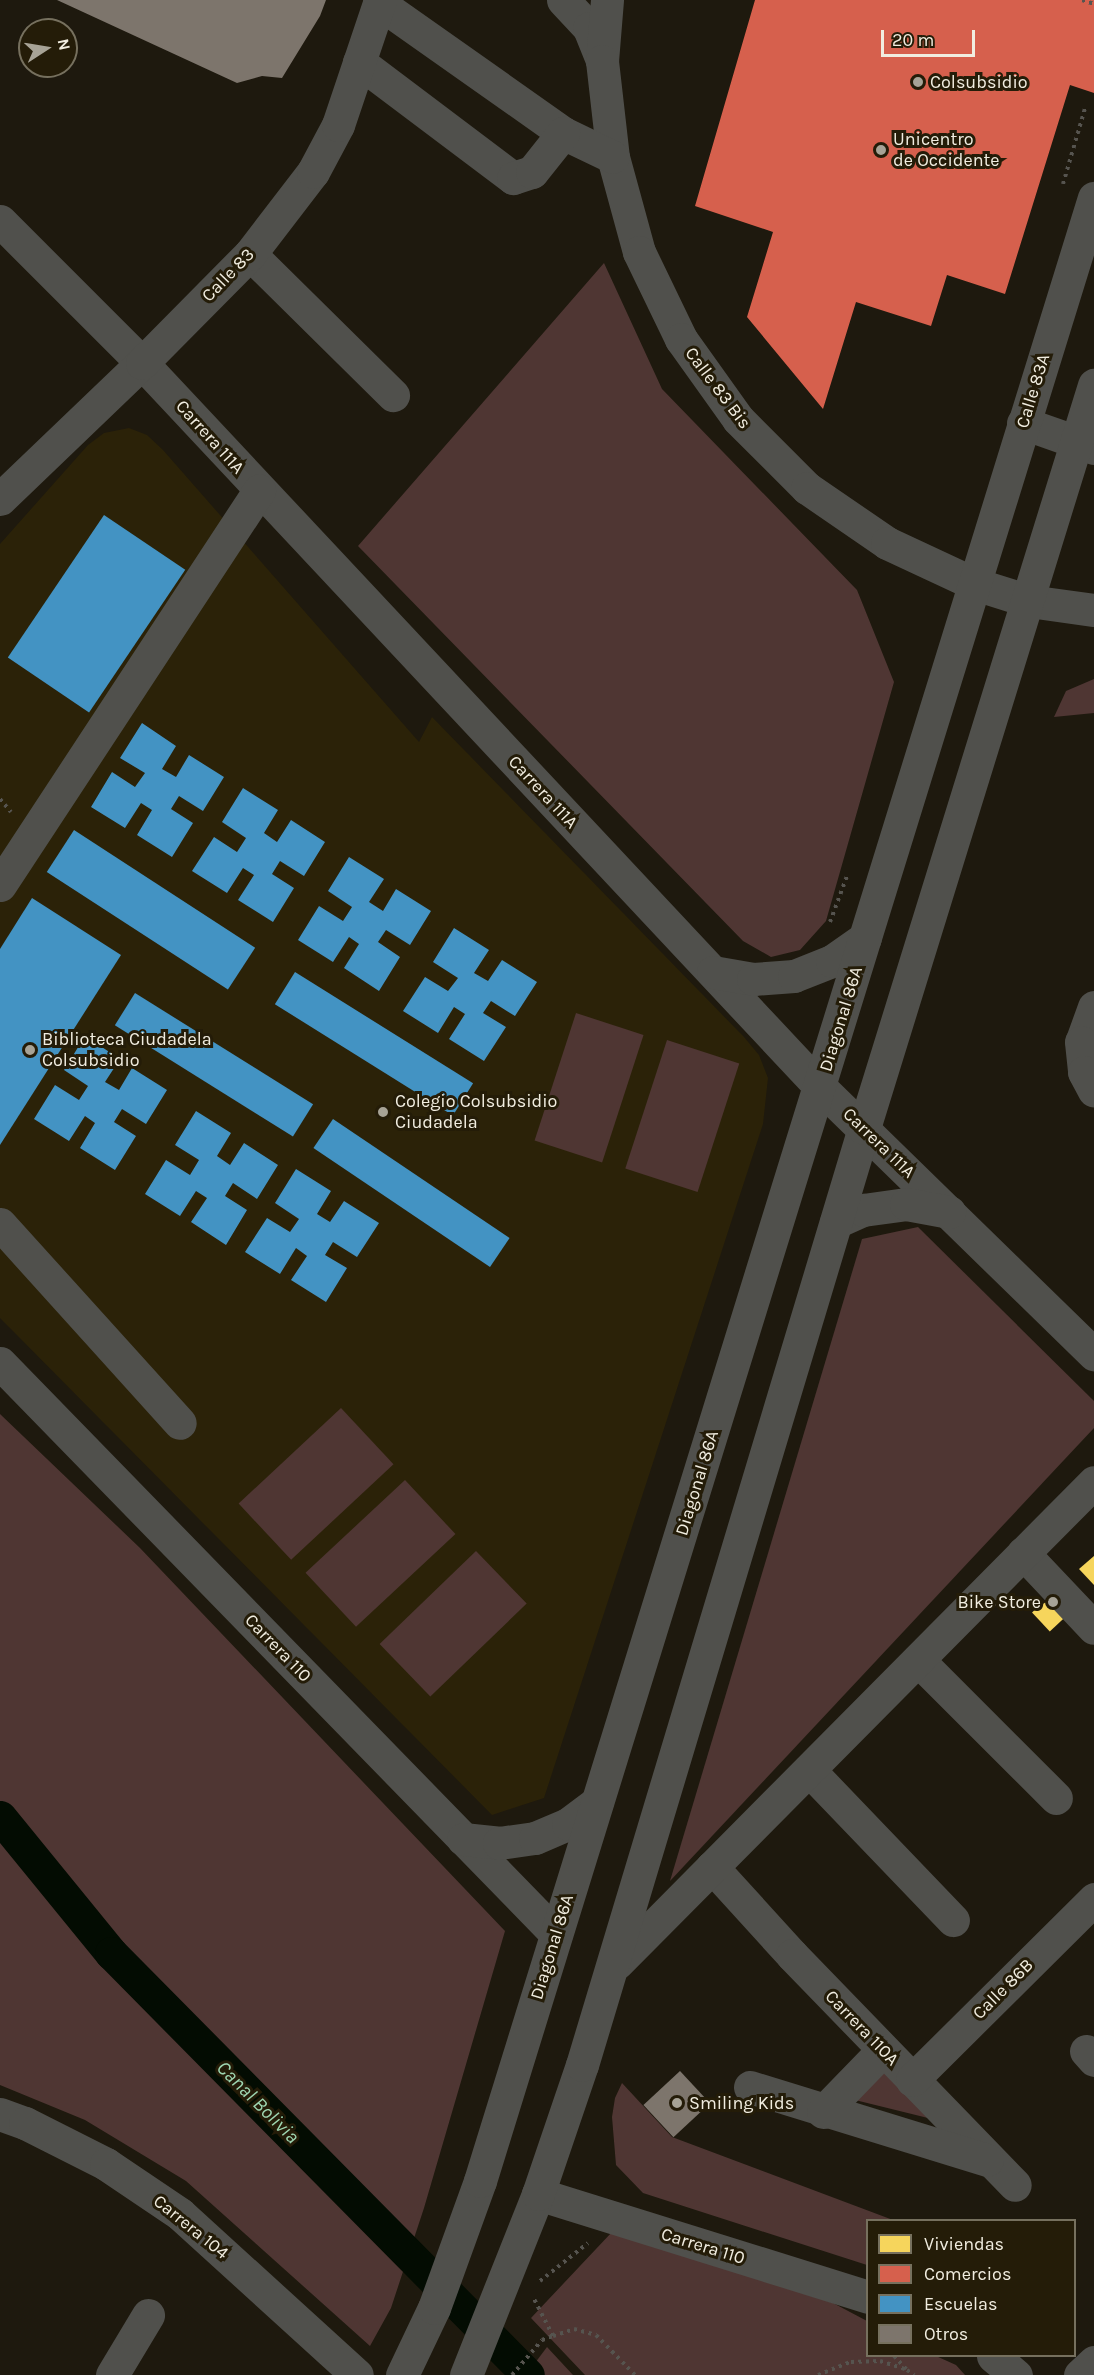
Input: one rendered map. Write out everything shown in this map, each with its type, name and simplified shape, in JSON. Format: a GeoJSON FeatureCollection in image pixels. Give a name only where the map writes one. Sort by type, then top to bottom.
{"type":"FeatureCollection","features":[{"type":"Feature","properties":{"kind":"street"},"geometry":{"type":"LineString","coordinates":[[563,0],[589,28],[602,61]]}},
{"type":"Feature","properties":{"kind":"street","name":"Calle 83 Bis"},"geometry":{"type":"LineString","coordinates":[[607,0],[602,61],[613,157],[644,261],[681,339],[738,419],[807,488],[887,543],[975,584],[1029,601],[1094,610]]}},
{"type":"Feature","properties":{"kind":"street"},"geometry":{"type":"LineString","coordinates":[[380,1],[562,133],[613,157]]}},
{"type":"Feature","properties":{"kind":"street","name":"Calle 83"},"geometry":{"type":"LineString","coordinates":[[0,499],[142,363],[250,254],[313,172],[338,125],[380,1]]}},
{"type":"Feature","properties":{"kind":"street"},"geometry":{"type":"LineString","coordinates":[[359,62],[513,178],[532,172],[562,133]]}},
{"type":"Feature","properties":{"kind":"street","name":"Calle 83A"},"geometry":{"type":"LineString","coordinates":[[975,584],[1094,198]]}},
{"type":"Feature","properties":{"kind":"street","name":"Carrera 111A"},"geometry":{"type":"LineString","coordinates":[[0,221],[142,363],[820,1087],[1094,1354]]}},
{"type":"Feature","properties":{"kind":"street"},"geometry":{"type":"LineString","coordinates":[[250,254],[393,395]]}},
{"type":"Feature","properties":{"kind":"street"},"geometry":{"type":"LineString","coordinates":[[471,2366],[517,2282],[538,2194],[613,1966],[864,1128],[1029,601],[1085,445],[1094,385]]}},
{"type":"Feature","properties":{"kind":"street"},"geometry":{"type":"LineString","coordinates":[[1023,423],[1085,445]]}},
{"type":"Feature","properties":{"kind":"street"},"geometry":{"type":"LineString","coordinates":[[0,885],[259,490]]}},
{"type":"Feature","properties":{"kind":"street","name":"Diagonal 86A"},"geometry":{"type":"LineString","coordinates":[[402,2375],[434,2308],[465,2226],[975,584]]}},
{"type":"Feature","properties":{"kind":"street"},"geometry":{"type":"LineString","coordinates":[[713,972],[753,979],[794,975],[832,962],[866,938]]}},
{"type":"Feature","properties":{"kind":"street"},"geometry":{"type":"LineString","coordinates":[[1094,1007],[1082,1042],[1084,1072],[1094,1091]]}},
{"type":"Feature","properties":{"kind":"street"},"geometry":{"type":"LineString","coordinates":[[836,1222],[863,1210],[906,1204],[949,1212]]}},
{"type":"Feature","properties":{"kind":"street"},"geometry":{"type":"LineString","coordinates":[[0,1224],[180,1423]]}},
{"type":"Feature","properties":{"kind":"street","name":"Carrera 110"},"geometry":{"type":"LineString","coordinates":[[0,1363],[556,1934]]}},
{"type":"Feature","properties":{"kind":"street"},"geometry":{"type":"LineString","coordinates":[[613,1966],[1094,1482]]}},
{"type":"Feature","properties":{"kind":"street"},"geometry":{"type":"LineString","coordinates":[[1023,1553],[1094,1628]]}},
{"type":"Feature","properties":{"kind":"street"},"geometry":{"type":"LineString","coordinates":[[918,1660],[1056,1798]]}},
{"type":"Feature","properties":{"kind":"street"},"geometry":{"type":"LineString","coordinates":[[809,1770],[953,1920]]}},
{"type":"Feature","properties":{"kind":"street"},"geometry":{"type":"LineString","coordinates":[[463,1839],[499,1843],[535,1838],[568,1824],[597,1802]]}},
{"type":"Feature","properties":{"kind":"street","name":"Carrera 110A"},"geometry":{"type":"LineString","coordinates":[[712,1867],[987,2160],[1015,2186]]}},
{"type":"Feature","properties":{"kind":"street","name":"Calle 86B"},"geometry":{"type":"LineString","coordinates":[[912,2080],[1094,1899]]}},
{"type":"Feature","properties":{"kind":"street"},"geometry":{"type":"LineString","coordinates":[[824,2112],[883,2050]]}},
{"type":"Feature","properties":{"kind":"street"},"geometry":{"type":"LineString","coordinates":[[750,2087],[824,2112],[987,2160]]}},
{"type":"Feature","properties":{"kind":"street","name":"Carrera 104"},"geometry":{"type":"LineString","coordinates":[[0,2114],[25,2123],[106,2164],[180,2214],[357,2375]]}},
{"type":"Feature","properties":{"kind":"street","name":"Carrera 110"},"geometry":{"type":"LineString","coordinates":[[538,2194],[866,2297]]}},
{"type":"Feature","properties":{"kind":"street"},"geometry":{"type":"LineString","coordinates":[[112,2375],[148,2315]]}},
{"type":"Feature","properties":{"kind":"street"},"geometry":{"type":"LineString","coordinates":[[995,2357],[1016,2375]]}},
{"type":"Feature","properties":{"kind":"street"},"geometry":{"type":"LineString","coordinates":[[1080,2375],[1094,2362]]}},
{"type":"Feature","properties":{"kind":"path"},"geometry":{"type":"LineString","coordinates":[[1082,0],[1094,4]]}},
{"type":"Feature","properties":{"kind":"path"},"geometry":{"type":"LineString","coordinates":[[535,2284],[618,2219]]}},
{"type":"Feature","properties":{"kind":"path"},"geometry":{"type":"LineString","coordinates":[[517,2282],[553,2336]]}},
{"type":"Feature","properties":{"kind":"path"},"geometry":{"type":"LineString","coordinates":[[512,2375],[542,2340],[574,2329],[596,2335],[635,2375]]}},
{"type":"Feature","properties":{"kind":"path"},"geometry":{"type":"LineString","coordinates":[[896,2357],[914,2375]]}},
{"type":"Feature","properties":{"kind":"path"},"geometry":{"type":"LineString","coordinates":[[818,2375],[851,2362],[880,2361],[907,2370]]}},
{"type":"Feature","properties":{"kind":"shaded area"},"geometry":{"type":"Polygon","coordinates":[[[604,263],[662,389],[857,590],[894,682],[826,921],[800,950],[771,957],[743,941],[358,546],[604,263]]]}},
{"type":"Feature","properties":{"kind":"shaded area","name":"Colegio Colsubsidio Ciudadela"},"geometry":{"type":"Polygon","coordinates":[[[129,428],[147,435],[163,450],[419,742],[432,717],[744,1037],[759,1055],[768,1078],[763,1124],[544,1798],[492,1815],[0,1318],[0,544],[88,445],[104,433],[129,428]]]}},
{"type":"Feature","properties":{"kind":"shaded area"},"geometry":{"type":"Polygon","coordinates":[[[1094,679],[1094,713],[1054,717],[1066,691],[1094,679]]]}},
{"type":"Feature","properties":{"kind":"shaded area"},"geometry":{"type":"Polygon","coordinates":[[[576,1013],[644,1035],[602,1162],[535,1140],[576,1013]]]}},
{"type":"Feature","properties":{"kind":"shaded area"},"geometry":{"type":"Polygon","coordinates":[[[667,1040],[739,1063],[698,1192],[625,1168],[667,1040]]]}},
{"type":"Feature","properties":{"kind":"shaded area"},"geometry":{"type":"Polygon","coordinates":[[[918,1227],[1094,1401],[1094,1428],[670,1881],[862,1239],[918,1227]]]}},
{"type":"Feature","properties":{"kind":"shaded area"},"geometry":{"type":"Polygon","coordinates":[[[341,1408],[394,1464],[291,1560],[239,1503],[341,1408]]]}},
{"type":"Feature","properties":{"kind":"shaded area"},"geometry":{"type":"Polygon","coordinates":[[[0,1414],[140,1548],[505,1931],[424,2208],[391,2308],[370,2346],[186,2181],[85,2120],[0,2085],[0,1414]]]}},
{"type":"Feature","properties":{"kind":"shaded area"},"geometry":{"type":"Polygon","coordinates":[[[405,1480],[455,1534],[356,1627],[306,1573],[405,1480]]]}},
{"type":"Feature","properties":{"kind":"shaded area"},"geometry":{"type":"Polygon","coordinates":[[[476,1551],[527,1604],[430,1697],[380,1644],[476,1551]]]}},
{"type":"Feature","properties":{"kind":"shaded area"},"geometry":{"type":"Polygon","coordinates":[[[886,2070],[932,2119],[855,2100],[886,2070]]]}},
{"type":"Feature","properties":{"kind":"shaded area"},"geometry":{"type":"Polygon","coordinates":[[[622,2083],[672,2137],[890,2219],[866,2219],[866,2265],[643,2193],[616,2165],[612,2117],[615,2098],[622,2083]]]}},
{"type":"Feature","properties":{"kind":"shaded area"},"geometry":{"type":"Polygon","coordinates":[[[612,2232],[833,2303],[866,2320],[866,2357],[938,2357],[956,2365],[965,2375],[585,2375],[531,2318],[612,2232]]]}},
{"type":"Feature","properties":{"kind":"shaded area"},"geometry":{"type":"Polygon","coordinates":[[[547,2347],[573,2375],[526,2375],[547,2347]]]}},
{"type":"Feature","properties":{"kind":"building: Viviendas"},"geometry":{"type":"Polygon","coordinates":[[[1094,1556],[1094,1585],[1079,1569],[1094,1556]]]}},
{"type":"Feature","properties":{"kind":"building: Viviendas"},"geometry":{"type":"Polygon","coordinates":[[[1054,1592],[1072,1611],[1050,1631],[1032,1612],[1054,1592]]]}},
{"type":"Feature","properties":{"kind":"building: Comercios","name":"Unicentro de Occidente"},"geometry":{"type":"Polygon","coordinates":[[[755,0],[1094,0],[1094,93],[1070,85],[1005,294],[947,275],[931,326],[856,302],[823,409],[747,317],[773,232],[695,206],[755,0]]]}},
{"type":"Feature","properties":{"kind":"building: Escuelas"},"geometry":{"type":"Polygon","coordinates":[[[104,515],[185,570],[89,712],[8,658],[104,515]]]}},
{"type":"Feature","properties":{"kind":"building: Escuelas"},"geometry":{"type":"Polygon","coordinates":[[[142,723],[176,746],[162,769],[176,777],[189,755],[224,777],[203,811],[179,796],[171,809],[193,823],[172,857],[137,835],[152,810],[141,803],[125,828],[91,807],[112,772],[135,787],[145,773],[120,758],[142,723]]]}},
{"type":"Feature","properties":{"kind":"building: Escuelas"},"geometry":{"type":"Polygon","coordinates":[[[243,788],[278,810],[264,833],[277,842],[291,820],[325,842],[304,876],[280,861],[272,874],[294,888],[273,922],[238,900],[254,875],[243,868],[227,893],[192,871],[214,837],[237,852],[246,838],[222,822],[243,788]]]}},
{"type":"Feature","properties":{"kind":"building: Escuelas"},"geometry":{"type":"Polygon","coordinates":[[[74,830],[255,948],[228,990],[47,872],[74,830]]]}},
{"type":"Feature","properties":{"kind":"building: Escuelas"},"geometry":{"type":"Polygon","coordinates":[[[349,857],[384,879],[369,902],[383,911],[396,889],[431,911],[410,945],[386,930],[378,942],[400,957],[379,991],[344,968],[359,944],[349,937],[333,962],[298,940],[319,906],[343,921],[352,907],[328,891],[349,857]]]}},
{"type":"Feature","properties":{"kind":"building: Escuelas","name":"Biblioteca Ciudadela Colsubsidio"},"geometry":{"type":"Polygon","coordinates":[[[32,898],[121,955],[0,1145],[0,949],[32,898]]]}},
{"type":"Feature","properties":{"kind":"building: Escuelas"},"geometry":{"type":"Polygon","coordinates":[[[454,928],[489,950],[474,973],[488,981],[502,960],[537,982],[515,1016],[491,1001],[483,1013],[506,1027],[484,1061],[449,1039],[465,1014],[454,1007],[438,1033],[403,1011],[425,977],[448,991],[458,978],[433,962],[454,928]]]}},
{"type":"Feature","properties":{"kind":"building: Escuelas"},"geometry":{"type":"Polygon","coordinates":[[[295,972],[473,1083],[453,1116],[275,1004],[295,972]]]}},
{"type":"Feature","properties":{"kind":"building: Escuelas"},"geometry":{"type":"Polygon","coordinates":[[[135,993],[313,1104],[293,1137],[115,1025],[135,993]]]}},
{"type":"Feature","properties":{"kind":"building: Escuelas"},"geometry":{"type":"Polygon","coordinates":[[[85,1036],[120,1059],[105,1082],[119,1090],[132,1068],[167,1090],[146,1124],[122,1109],[114,1122],[136,1136],[115,1170],[80,1148],[95,1123],[85,1116],[69,1141],[34,1119],[55,1085],[79,1100],[88,1086],[64,1070],[85,1036]]]}},
{"type":"Feature","properties":{"kind":"building: Escuelas"},"geometry":{"type":"Polygon","coordinates":[[[196,1111],[231,1133],[217,1156],[230,1165],[244,1143],[278,1165],[257,1199],[233,1183],[225,1196],[247,1210],[226,1245],[191,1222],[207,1198],[196,1191],[180,1216],[145,1194],[166,1160],[190,1175],[199,1160],[175,1145],[196,1111]]]}},
{"type":"Feature","properties":{"kind":"building: Escuelas"},"geometry":{"type":"Polygon","coordinates":[[[333,1119],[510,1238],[490,1267],[313,1148],[333,1119]]]}},
{"type":"Feature","properties":{"kind":"building: Escuelas"},"geometry":{"type":"Polygon","coordinates":[[[296,1169],[331,1191],[317,1214],[330,1222],[344,1201],[379,1223],[357,1257],[333,1242],[325,1255],[347,1268],[326,1302],[291,1280],[307,1256],[296,1248],[280,1274],[245,1252],[267,1218],[290,1232],[299,1219],[275,1203],[296,1169]]]}},
{"type":"Feature","properties":{"kind":"building: Otros"},"geometry":{"type":"Polygon","coordinates":[[[57,0],[326,0],[320,16],[282,78],[262,76],[237,83],[57,0]]]}},
{"type":"Feature","properties":{"kind":"building: Otros","name":"Smiling Kids"},"geometry":{"type":"Polygon","coordinates":[[[680,2071],[710,2103],[673,2137],[643,2105],[680,2071]]]}},
{"type":"Feature","properties":{"kind":"waterway","name":"Canal Bolivia"},"geometry":{"type":"LineString","coordinates":[[0,1817],[111,1953],[528,2375]]}},
{"type":"Feature","properties":{"kind":"place","name":"Colsubsidio"},"geometry":{"type":"Point","coordinates":[918,82]}},
{"type":"Feature","properties":{"kind":"place","name":"Unicentro de Occidente"},"geometry":{"type":"Point","coordinates":[881,150]}},
{"type":"Feature","properties":{"kind":"place","name":"Biblioteca Ciudadela Colsubsidio"},"geometry":{"type":"Point","coordinates":[30,1050]}},
{"type":"Feature","properties":{"kind":"place","name":"Colegio Colsubsidio Ciudadela"},"geometry":{"type":"Point","coordinates":[383,1112]}},
{"type":"Feature","properties":{"kind":"place","name":"Bike Store"},"geometry":{"type":"Point","coordinates":[1053,1602]}},
{"type":"Feature","properties":{"kind":"place","name":"Smiling Kids"},"geometry":{"type":"Point","coordinates":[677,2103]}}]}
